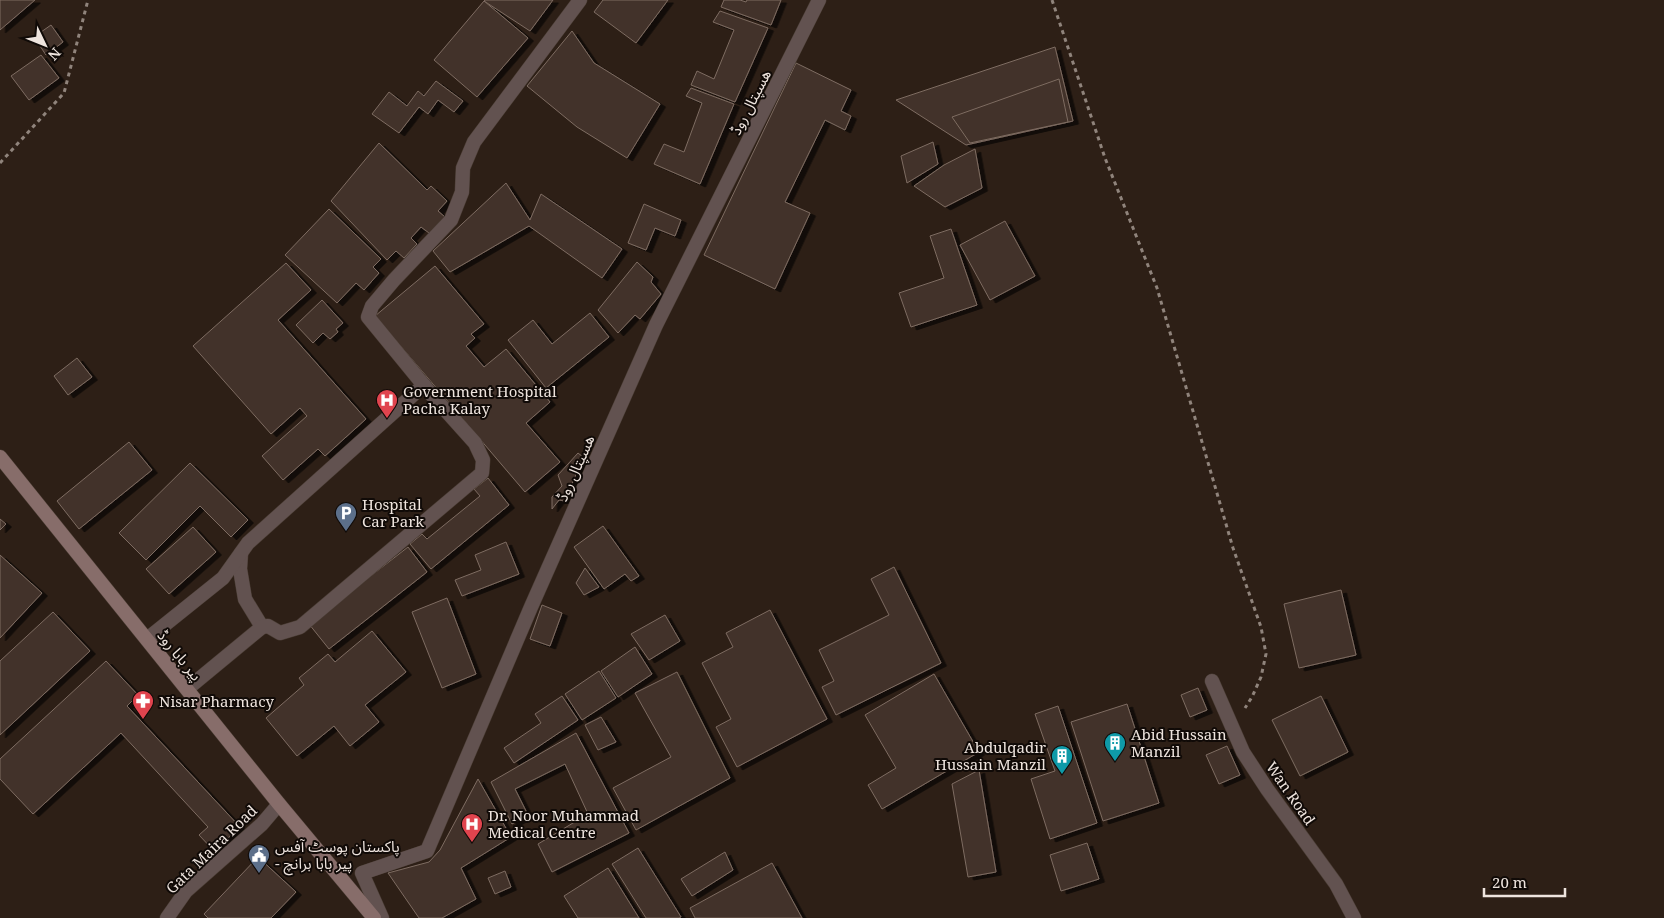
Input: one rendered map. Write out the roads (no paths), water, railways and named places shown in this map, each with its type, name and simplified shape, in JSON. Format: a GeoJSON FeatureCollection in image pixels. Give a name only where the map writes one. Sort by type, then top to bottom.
{"type":"FeatureCollection","features":[{"type":"Feature","properties":{"kind":"main road","name":"پیر بابا روڈ"},"geometry":{"type":"LineString","coordinates":[[0,457],[374,918]]}},
{"type":"Feature","properties":{"kind":"street"},"geometry":{"type":"LineString","coordinates":[[187,689],[262,627],[268,626],[280,633],[300,627],[482,473],[484,460],[475,443],[368,317],[372,306],[451,220],[462,192],[463,168],[474,142],[580,0]]}},
{"type":"Feature","properties":{"kind":"street","name":"ھسپتال روڈ"},"geometry":{"type":"LineString","coordinates":[[382,918],[362,873],[427,851],[531,607],[656,325],[819,0]]}},
{"type":"Feature","properties":{"kind":"street"},"geometry":{"type":"LineString","coordinates":[[147,639],[223,578],[248,543],[424,385]]}},
{"type":"Feature","properties":{"kind":"street"},"geometry":{"type":"LineString","coordinates":[[241,552],[240,569],[245,599],[262,627]]}},
{"type":"Feature","properties":{"kind":"street","name":"Wan Road"},"geometry":{"type":"LineString","coordinates":[[1212,681],[1243,752],[1267,789],[1336,884],[1354,918]]}},
{"type":"Feature","properties":{"kind":"street","name":"Gata Maira Road"},"geometry":{"type":"LineString","coordinates":[[167,918],[186,891],[262,824],[280,804]]}},
{"type":"Feature","properties":{"kind":"place","name":"Government Hospital Pacha Kalay"},"geometry":{"type":"Point","coordinates":[387,419]}},
{"type":"Feature","properties":{"kind":"place","name":"Hospital Car Park"},"geometry":{"type":"Point","coordinates":[346,532]}},
{"type":"Feature","properties":{"kind":"place","name":"Nisar Pharmacy"},"geometry":{"type":"Point","coordinates":[143,720]}},
{"type":"Feature","properties":{"kind":"place","name":"Abid Hussain Manzil"},"geometry":{"type":"Point","coordinates":[1115,762]}},
{"type":"Feature","properties":{"kind":"place","name":"Abdulqadir Hussain Manzil"},"geometry":{"type":"Point","coordinates":[1062,775]}},
{"type":"Feature","properties":{"kind":"place","name":"Dr. Noor Muhammad Medical Centre"},"geometry":{"type":"Point","coordinates":[472,843]}},
{"type":"Feature","properties":{"kind":"place","name":"پاکستان پوسٹ آفس - پیر بابا برانچ"},"geometry":{"type":"Point","coordinates":[259,874]}}]}
